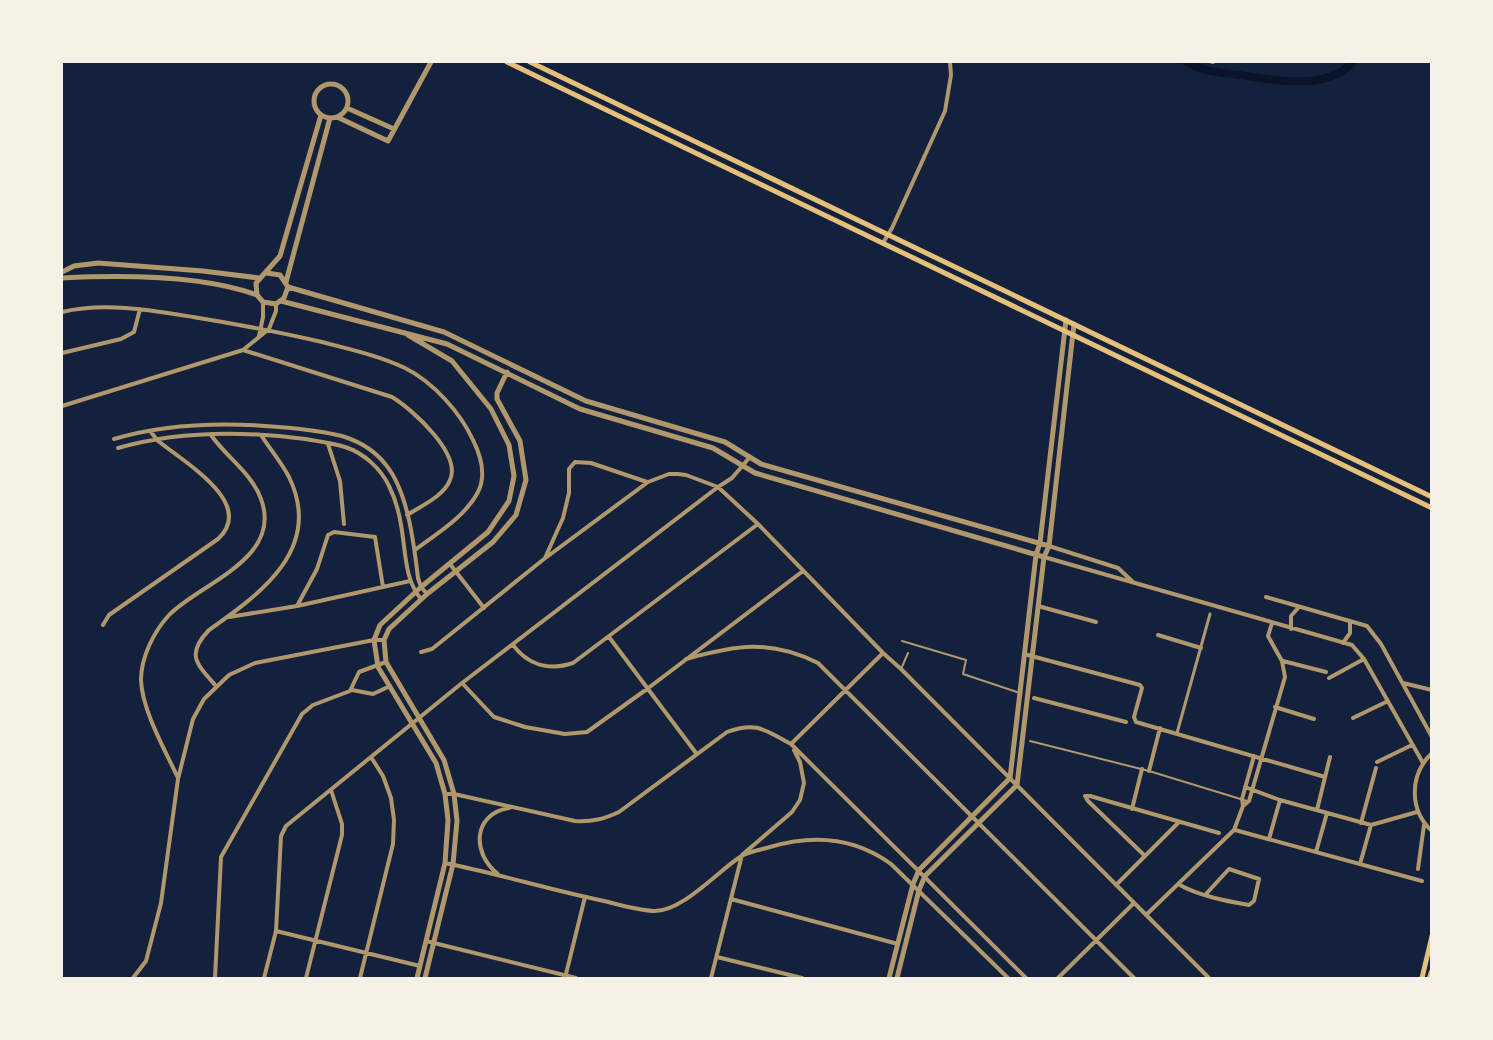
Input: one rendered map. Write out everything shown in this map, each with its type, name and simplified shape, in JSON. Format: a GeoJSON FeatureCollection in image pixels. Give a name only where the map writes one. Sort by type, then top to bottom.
{"type":"FeatureCollection","features":[{"type":"Feature","properties":{"kind":"main road"},"geometry":{"type":"LineString","coordinates":[[507,62],[1431,508]]}},
{"type":"Feature","properties":{"kind":"main road"},"geometry":{"type":"LineString","coordinates":[[530,62],[1431,497]]}},
{"type":"Feature","properties":{"kind":"main road"},"geometry":{"type":"LineString","coordinates":[[1422,978],[1431,936]]}},
{"type":"Feature","properties":{"kind":"main road"},"geometry":{"type":"LineString","coordinates":[[1430,978],[1431,972]]}},
{"type":"Feature","properties":{"kind":"street"},"geometry":{"type":"LineString","coordinates":[[347,108],[348,97],[336,84],[324,85],[319,88],[314,97],[315,107],[321,115],[334,117],[388,141],[431,62]]}},
{"type":"Feature","properties":{"kind":"street"},"geometry":{"type":"LineString","coordinates":[[883,243],[945,111],[951,75],[950,62]]}},
{"type":"Feature","properties":{"kind":"street"},"geometry":{"type":"LineString","coordinates":[[347,108],[394,129]]}},
{"type":"Feature","properties":{"kind":"street"},"geometry":{"type":"LineString","coordinates":[[62,406],[243,350],[269,329],[278,302],[286,295],[334,117],[347,108]]}},
{"type":"Feature","properties":{"kind":"street"},"geometry":{"type":"LineString","coordinates":[[62,272],[74,266],[98,263],[259,278],[267,273],[280,256],[321,115]]}},
{"type":"Feature","properties":{"kind":"street"},"geometry":{"type":"LineString","coordinates":[[267,273],[276,273],[287,285],[444,332],[586,401],[726,442],[761,464],[1040,543],[1118,568],[1133,582]]}},
{"type":"Feature","properties":{"kind":"street"},"geometry":{"type":"LineString","coordinates":[[62,278],[151,278],[242,290],[257,295],[263,302],[259,337]]}},
{"type":"Feature","properties":{"kind":"street"},"geometry":{"type":"LineString","coordinates":[[257,295],[259,278]]}},
{"type":"Feature","properties":{"kind":"street"},"geometry":{"type":"LineString","coordinates":[[263,302],[278,302],[447,344],[580,409],[713,448],[755,473],[1356,647],[1423,763]]}},
{"type":"Feature","properties":{"kind":"street"},"geometry":{"type":"LineString","coordinates":[[62,312],[78,308],[140,309],[269,329],[345,348],[406,368],[435,389],[450,405],[468,430],[476,446],[481,466],[481,484],[477,494],[454,520],[415,550]]}},
{"type":"Feature","properties":{"kind":"street"},"geometry":{"type":"LineString","coordinates":[[62,353],[121,339],[134,332],[140,309]]}},
{"type":"Feature","properties":{"kind":"street"},"geometry":{"type":"LineString","coordinates":[[889,978],[913,884],[919,870],[1010,778],[1066,320]]}},
{"type":"Feature","properties":{"kind":"street"},"geometry":{"type":"LineString","coordinates":[[897,978],[919,890],[925,876],[1017,785],[1074,324]]}},
{"type":"Feature","properties":{"kind":"street"},"geometry":{"type":"LineString","coordinates":[[401,332],[452,362],[491,409],[509,445],[514,476],[509,501],[488,532],[415,592],[380,625],[374,640],[378,667],[436,763],[445,794],[448,820],[446,863],[417,978]]}},
{"type":"Feature","properties":{"kind":"street"},"geometry":{"type":"LineString","coordinates":[[243,350],[392,397],[419,417],[440,442],[447,455],[452,469],[451,479],[439,495],[407,515]]}},
{"type":"Feature","properties":{"kind":"street"},"geometry":{"type":"LineString","coordinates":[[425,978],[453,864],[457,821],[454,794],[444,760],[386,663],[384,640],[389,629],[421,599],[493,542],[516,515],[526,480],[520,441],[497,399],[497,393],[510,365]]}},
{"type":"Feature","properties":{"kind":"street"},"geometry":{"type":"LineString","coordinates":[[114,439],[150,431],[201,426],[255,425],[300,429],[344,437],[358,443],[375,454],[387,466],[401,495],[415,550],[421,587],[427,594]]}},
{"type":"Feature","properties":{"kind":"street"},"geometry":{"type":"LineString","coordinates":[[103,625],[109,615],[218,539],[226,532],[229,523],[228,506],[212,485],[157,440],[150,431]]}},
{"type":"Feature","properties":{"kind":"street"},"geometry":{"type":"LineString","coordinates":[[178,778],[147,709],[141,673],[148,649],[171,614],[249,556],[259,543],[265,528],[265,516],[256,488],[245,472],[211,435]]}},
{"type":"Feature","properties":{"kind":"street"},"geometry":{"type":"LineString","coordinates":[[118,448],[139,442],[211,435],[261,435],[346,447],[367,459],[383,477],[394,497],[410,581],[421,599]]}},
{"type":"Feature","properties":{"kind":"street"},"geometry":{"type":"LineString","coordinates":[[216,686],[197,663],[195,655],[200,639],[270,583],[281,570],[293,546],[298,529],[295,492],[283,466],[261,435]]}},
{"type":"Feature","properties":{"kind":"street"},"geometry":{"type":"LineString","coordinates":[[328,443],[340,481],[344,524]]}},
{"type":"Feature","properties":{"kind":"street"},"geometry":{"type":"LineString","coordinates":[[264,978],[276,931],[282,831],[462,683],[732,478],[749,458]]}},
{"type":"Feature","properties":{"kind":"street"},"geometry":{"type":"LineString","coordinates":[[544,559],[563,518],[569,493],[569,469],[575,462],[591,463],[648,482]]}},
{"type":"Feature","properties":{"kind":"street"},"geometry":{"type":"LineString","coordinates":[[421,652],[432,649],[544,559],[648,482],[669,474],[678,474],[718,487],[758,524],[1209,978]]}},
{"type":"Feature","properties":{"kind":"street"},"geometry":{"type":"LineString","coordinates":[[394,497],[401,495]]}},
{"type":"Feature","properties":{"kind":"street"},"geometry":{"type":"LineString","coordinates":[[513,645],[531,662],[545,667],[573,663],[758,524]]}},
{"type":"Feature","properties":{"kind":"street"},"geometry":{"type":"LineString","coordinates":[[297,606],[317,569],[328,536],[334,532],[375,537],[383,587]]}},
{"type":"Feature","properties":{"kind":"street"},"geometry":{"type":"LineString","coordinates":[[450,564],[484,608]]}},
{"type":"Feature","properties":{"kind":"street"},"geometry":{"type":"LineString","coordinates":[[462,683],[494,717],[525,727],[565,734],[576,734],[592,729],[803,571]]}},
{"type":"Feature","properties":{"kind":"street"},"geometry":{"type":"LineString","coordinates":[[228,617],[297,606],[410,581]]}},
{"type":"Feature","properties":{"kind":"street"},"geometry":{"type":"LineString","coordinates":[[1266,597],[1367,626],[1402,683],[1431,737]]}},
{"type":"Feature","properties":{"kind":"street"},"geometry":{"type":"LineString","coordinates":[[1038,606],[1096,622]]}},
{"type":"Feature","properties":{"kind":"street"},"geometry":{"type":"LineString","coordinates":[[1291,629],[1291,616],[1299,607]]}},
{"type":"Feature","properties":{"kind":"street"},"geometry":{"type":"LineString","coordinates":[[1177,733],[1210,614]]}},
{"type":"Feature","properties":{"kind":"street"},"geometry":{"type":"LineString","coordinates":[[1243,806],[1249,801],[1253,790],[1275,707],[1286,677],[1282,661],[1268,636],[1272,622]]}},
{"type":"Feature","properties":{"kind":"street"},"geometry":{"type":"LineString","coordinates":[[1343,643],[1350,633],[1350,622]]}},
{"type":"Feature","properties":{"kind":"street"},"geometry":{"type":"LineString","coordinates":[[1158,635],[1201,648]]}},
{"type":"Feature","properties":{"kind":"street"},"geometry":{"type":"LineString","coordinates":[[609,637],[696,753]]}},
{"type":"Feature","properties":{"kind":"street"},"geometry":{"type":"LineString","coordinates":[[133,978],[146,961],[161,903],[178,778],[198,708],[216,686],[229,675],[255,663],[384,640]]}},
{"type":"Feature","properties":{"kind":"street"},"geometry":{"type":"LineString","coordinates":[[686,659],[739,646],[786,650],[818,663],[1134,978]]}},
{"type":"Feature","properties":{"kind":"street"},"geometry":{"type":"LineString","coordinates":[[791,744],[884,653]]}},
{"type":"Feature","properties":{"kind":"street"},"geometry":{"type":"LineString","coordinates":[[1024,654],[1140,685],[1142,688],[1134,720],[1325,777]]}},
{"type":"Feature","properties":{"kind":"street"},"geometry":{"type":"LineString","coordinates":[[1329,678],[1364,659]]}},
{"type":"Feature","properties":{"kind":"street"},"geometry":{"type":"LineString","coordinates":[[1282,661],[1326,672]]}},
{"type":"Feature","properties":{"kind":"street"},"geometry":{"type":"LineString","coordinates":[[352,690],[359,672],[386,663]]}},
{"type":"Feature","properties":{"kind":"street"},"geometry":{"type":"LineString","coordinates":[[1402,683],[1431,690]]}},
{"type":"Feature","properties":{"kind":"street"},"geometry":{"type":"LineString","coordinates":[[215,978],[221,856],[302,714],[313,705],[352,690],[373,694],[390,686]]}},
{"type":"Feature","properties":{"kind":"street"},"geometry":{"type":"LineString","coordinates":[[1034,698],[1126,722]]}},
{"type":"Feature","properties":{"kind":"street"},"geometry":{"type":"LineString","coordinates":[[1353,718],[1388,701]]}},
{"type":"Feature","properties":{"kind":"street"},"geometry":{"type":"LineString","coordinates":[[1275,707],[1314,719]]}},
{"type":"Feature","properties":{"kind":"street"},"geometry":{"type":"LineString","coordinates":[[445,794],[454,794],[575,821],[591,822],[619,812],[726,732],[745,726],[764,729],[791,744],[1026,978]]}},
{"type":"Feature","properties":{"kind":"street"},"geometry":{"type":"LineString","coordinates":[[1149,771],[1160,728]]}},
{"type":"Feature","properties":{"kind":"street"},"geometry":{"type":"LineString","coordinates":[[446,863],[653,912],[665,910],[680,903],[742,855],[792,812],[800,800],[803,776],[800,762],[791,744]]}},
{"type":"Feature","properties":{"kind":"street"},"geometry":{"type":"LineString","coordinates":[[1377,762],[1412,745]]}},
{"type":"Feature","properties":{"kind":"street"},"geometry":{"type":"LineString","coordinates":[[1431,753],[1418,772],[1414,793],[1417,812],[1431,831]]}},
{"type":"Feature","properties":{"kind":"street"},"geometry":{"type":"LineString","coordinates":[[1146,915],[1234,830],[1243,806],[1242,799],[1254,756]]}},
{"type":"Feature","properties":{"kind":"street"},"geometry":{"type":"LineString","coordinates":[[360,978],[393,844],[394,820],[388,786],[371,757]]}},
{"type":"Feature","properties":{"kind":"street"},"geometry":{"type":"LineString","coordinates":[[1317,810],[1330,758]]}},
{"type":"Feature","properties":{"kind":"street"},"geometry":{"type":"LineString","coordinates":[[1361,823],[1376,768]]}},
{"type":"Feature","properties":{"kind":"street"},"geometry":{"type":"LineString","coordinates":[[1132,809],[1142,770]]}},
{"type":"Feature","properties":{"kind":"street"},"geometry":{"type":"LineString","coordinates":[[1245,787],[1280,800],[1371,825],[1417,812]]}},
{"type":"Feature","properties":{"kind":"street"},"geometry":{"type":"LineString","coordinates":[[306,978],[342,834],[342,824],[331,790]]}},
{"type":"Feature","properties":{"kind":"street"},"geometry":{"type":"LineString","coordinates":[[1144,855],[1085,796],[1219,833]]}},
{"type":"Feature","properties":{"kind":"street"},"geometry":{"type":"LineString","coordinates":[[1269,839],[1280,800]]}},
{"type":"Feature","properties":{"kind":"street"},"geometry":{"type":"LineString","coordinates":[[501,876],[483,858],[479,838],[487,820],[501,809],[512,807]]}},
{"type":"Feature","properties":{"kind":"street"},"geometry":{"type":"LineString","coordinates":[[1316,852],[1327,813]]}},
{"type":"Feature","properties":{"kind":"street"},"geometry":{"type":"LineString","coordinates":[[1116,885],[1179,822]]}},
{"type":"Feature","properties":{"kind":"street"},"geometry":{"type":"LineString","coordinates":[[1418,869],[1425,824]]}},
{"type":"Feature","properties":{"kind":"street"},"geometry":{"type":"LineString","coordinates":[[1360,864],[1371,825]]}},
{"type":"Feature","properties":{"kind":"street"},"geometry":{"type":"LineString","coordinates":[[1234,830],[1422,881]]}},
{"type":"Feature","properties":{"kind":"street"},"geometry":{"type":"LineString","coordinates":[[742,855],[798,839],[838,840],[859,846],[879,856],[913,884],[1008,978]]}},
{"type":"Feature","properties":{"kind":"street"},"geometry":{"type":"LineString","coordinates":[[711,978],[742,855]]}},
{"type":"Feature","properties":{"kind":"street"},"geometry":{"type":"LineString","coordinates":[[1178,884],[1188,890],[1252,905],[1260,881],[1258,878],[1229,869],[1206,894]]}},
{"type":"Feature","properties":{"kind":"street"},"geometry":{"type":"LineString","coordinates":[[565,977],[585,897]]}},
{"type":"Feature","properties":{"kind":"street"},"geometry":{"type":"LineString","coordinates":[[731,899],[898,944]]}},
{"type":"Feature","properties":{"kind":"street"},"geometry":{"type":"LineString","coordinates":[[1058,978],[1134,903]]}},
{"type":"Feature","properties":{"kind":"street"},"geometry":{"type":"LineString","coordinates":[[276,931],[420,966]]}},
{"type":"Feature","properties":{"kind":"street"},"geometry":{"type":"LineString","coordinates":[[426,941],[576,978]]}},
{"type":"Feature","properties":{"kind":"street"},"geometry":{"type":"LineString","coordinates":[[717,957],[802,978]]}},
{"type":"Feature","properties":{"kind":"lane"},"geometry":{"type":"LineString","coordinates":[[902,641],[966,660],[963,674],[1020,693]]}},
{"type":"Feature","properties":{"kind":"lane"},"geometry":{"type":"LineString","coordinates":[[901,669],[908,653]]}},
{"type":"Feature","properties":{"kind":"lane"},"geometry":{"type":"LineString","coordinates":[[1030,741],[1149,771],[1249,801]]}},
{"type":"Feature","properties":{"kind":"waterway"},"geometry":{"type":"LineString","coordinates":[[1187,62],[1201,69],[1215,72],[1288,81],[1330,77],[1343,71],[1353,62]]}}]}
